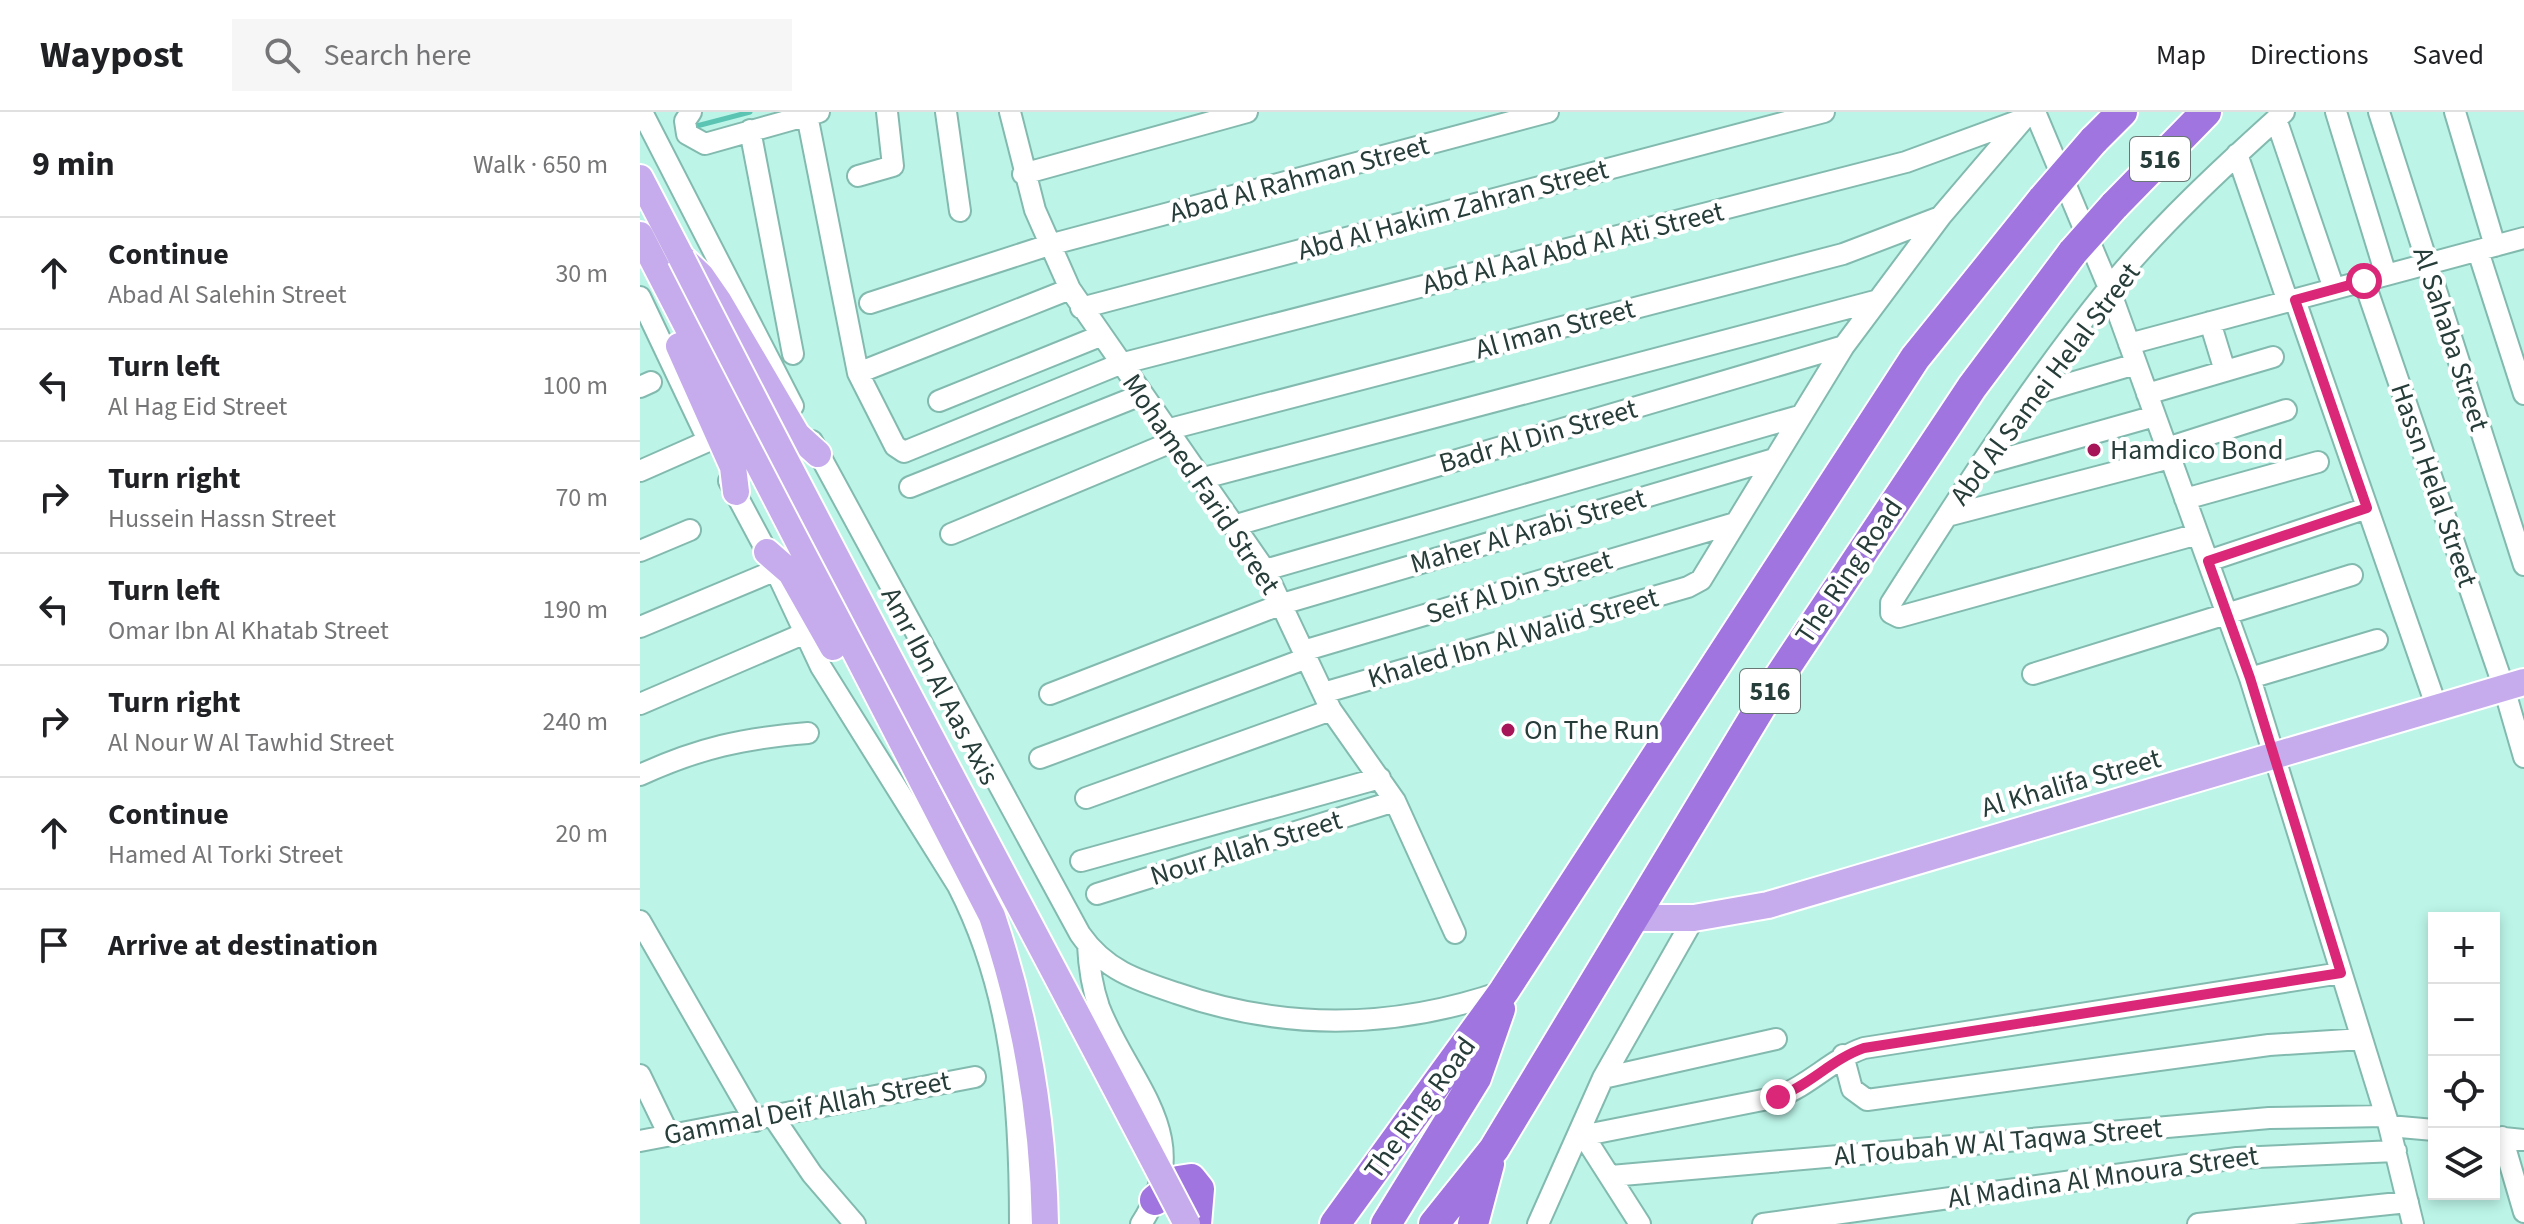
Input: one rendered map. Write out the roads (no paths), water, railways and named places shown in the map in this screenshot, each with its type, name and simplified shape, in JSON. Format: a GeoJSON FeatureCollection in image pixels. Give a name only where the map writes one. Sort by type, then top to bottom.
{"type":"FeatureCollection","features":[{"type":"Feature","properties":{"kind":"highway","name":"The Ring Road"},"geometry":{"type":"LineString","coordinates":[[1335,1224],[1504,991],[1915,358],[2043,199],[2122,112]]}},
{"type":"Feature","properties":{"kind":"highway","name":"The Ring Road"},"geometry":{"type":"LineString","coordinates":[[1434,1224],[1494,1149],[1772,688],[1972,387],[2073,252],[2206,112]]}},
{"type":"Feature","properties":{"kind":"highway","name":"The Ring Road"},"geometry":{"type":"LineString","coordinates":[[1386,1224],[1476,1078],[1498,1021],[1504,991]]}},
{"type":"Feature","properties":{"kind":"highway","name":"The Ring Road"},"geometry":{"type":"LineString","coordinates":[[1473,1224],[1494,1149]]}},
{"type":"Feature","properties":{"kind":"highway"},"geometry":{"type":"LineString","coordinates":[[1148,1212],[1178,1181],[1191,1179],[1199,1189],[1196,1224]]}},
{"type":"Feature","properties":{"kind":"main road","name":"Amr Ibn Al Aas Axis"},"geometry":{"type":"LineString","coordinates":[[640,178],[668,261],[914,763],[973,873],[1014,981],[1036,1094],[1045,1224]]}},
{"type":"Feature","properties":{"kind":"main road","name":"Amr Ibn Al Aas Axis"},"geometry":{"type":"LineString","coordinates":[[640,235],[668,261],[831,553],[942,755],[1187,1224]]}},
{"type":"Feature","properties":{"kind":"main road"},"geometry":{"type":"LineString","coordinates":[[736,492],[733,467],[656,294],[668,261],[701,276],[787,420],[818,454]]}},
{"type":"Feature","properties":{"kind":"main road"},"geometry":{"type":"LineString","coordinates":[[771,561],[791,573],[879,728],[914,763]]}},
{"type":"Feature","properties":{"kind":"main road","name":"Al Khalifa Street"},"geometry":{"type":"LineString","coordinates":[[1631,918],[1694,918],[1768,905],[2514,685]]}},
{"type":"Feature","properties":{"kind":"street"},"geometry":{"type":"LineString","coordinates":[[642,112],[818,454],[1088,945],[1118,972],[1211,1006],[1311,1022],[1409,1016],[1504,991]]}},
{"type":"Feature","properties":{"kind":"street"},"geometry":{"type":"LineString","coordinates":[[691,112],[685,121],[687,134],[705,144],[813,114],[858,373],[1070,289]]}},
{"type":"Feature","properties":{"kind":"street"},"geometry":{"type":"LineString","coordinates":[[858,176],[892,168],[894,164],[887,112]]}},
{"type":"Feature","properties":{"kind":"street"},"geometry":{"type":"LineString","coordinates":[[946,112],[960,211]]}},
{"type":"Feature","properties":{"kind":"street","name":"Mohamed Farid Street"},"geometry":{"type":"LineString","coordinates":[[1010,112],[1023,174],[1049,245],[1070,289],[1265,570],[1327,702],[1395,801],[1455,933]]}},
{"type":"Feature","properties":{"kind":"street"},"geometry":{"type":"LineString","coordinates":[[1023,174],[1247,112]]}},
{"type":"Feature","properties":{"kind":"street","name":"Abad Al Rahman Street"},"geometry":{"type":"LineString","coordinates":[[870,303],[1049,245],[1548,112]]}},
{"type":"Feature","properties":{"kind":"street","name":"Abd Al Hakim Zahran Street"},"geometry":{"type":"LineString","coordinates":[[1081,308],[1824,112]]}},
{"type":"Feature","properties":{"kind":"street"},"geometry":{"type":"LineString","coordinates":[[2336,112],[2386,275]]}},
{"type":"Feature","properties":{"kind":"street","name":"Al Sahaba Street"},"geometry":{"type":"LineString","coordinates":[[2379,112],[2524,565]]}},
{"type":"Feature","properties":{"kind":"street"},"geometry":{"type":"LineString","coordinates":[[2455,112],[2524,394]]}},
{"type":"Feature","properties":{"kind":"street"},"geometry":{"type":"LineString","coordinates":[[1735,523],[1799,416],[1875,301],[1941,216],[2029,114],[2055,158],[2109,288],[2250,678],[2272,758],[2388,1121],[2413,1224]]}},
{"type":"Feature","properties":{"kind":"street","name":"Abd Al Aal Abd Al Ati Street"},"geometry":{"type":"LineString","coordinates":[[858,373],[895,446],[908,452],[1120,364],[1906,162],[2029,114]]}},
{"type":"Feature","properties":{"kind":"street"},"geometry":{"type":"LineString","coordinates":[[2280,116],[2334,289]]}},
{"type":"Feature","properties":{"kind":"street","name":"Abd Al Samei Helal Street"},"geometry":{"type":"LineString","coordinates":[[2198,534],[1899,617],[1891,613],[1890,608],[1947,516],[2030,395],[2109,288],[2237,154],[2280,116]]}},
{"type":"Feature","properties":{"kind":"street"},"geometry":{"type":"LineString","coordinates":[[750,130],[793,354]]}},
{"type":"Feature","properties":{"kind":"street"},"geometry":{"type":"LineString","coordinates":[[2237,154],[2437,708]]}},
{"type":"Feature","properties":{"kind":"street","name":"Al Iman Street"},"geometry":{"type":"LineString","coordinates":[[951,534],[1170,436],[1843,254],[1941,216]]}},
{"type":"Feature","properties":{"kind":"street"},"geometry":{"type":"LineString","coordinates":[[2129,344],[2524,238]]}},
{"type":"Feature","properties":{"kind":"street","name":"Hassn Helal Street"},"geometry":{"type":"LineString","coordinates":[[2364,281],[2514,685],[2524,757]]}},
{"type":"Feature","properties":{"kind":"street"},"geometry":{"type":"LineString","coordinates":[[640,297],[708,441],[771,561],[803,634],[958,886],[977,923],[997,982],[1016,1078],[1020,1224]]}},
{"type":"Feature","properties":{"kind":"street"},"geometry":{"type":"LineString","coordinates":[[1200,479],[1875,301]]}},
{"type":"Feature","properties":{"kind":"street"},"geometry":{"type":"LineString","coordinates":[[2210,322],[2225,371]]}},
{"type":"Feature","properties":{"kind":"street"},"geometry":{"type":"LineString","coordinates":[[939,401],[1100,336]]}},
{"type":"Feature","properties":{"kind":"street","name":"Badr Al Din Street"},"geometry":{"type":"LineString","coordinates":[[1233,526],[1844,346]]}},
{"type":"Feature","properties":{"kind":"street"},"geometry":{"type":"LineString","coordinates":[[2147,394],[2273,357]]}},
{"type":"Feature","properties":{"kind":"street"},"geometry":{"type":"LineString","coordinates":[[2030,395],[2136,364]]}},
{"type":"Feature","properties":{"kind":"street"},"geometry":{"type":"LineString","coordinates":[[910,487],[1141,395]]}},
{"type":"Feature","properties":{"kind":"street"},"geometry":{"type":"LineString","coordinates":[[1947,516],[2169,453],[2286,410]]}},
{"type":"Feature","properties":{"kind":"street"},"geometry":{"type":"LineString","coordinates":[[1265,570],[1799,416]]}},
{"type":"Feature","properties":{"kind":"street"},"geometry":{"type":"LineString","coordinates":[[1985,464],[2155,416]]}},
{"type":"Feature","properties":{"kind":"street"},"geometry":{"type":"LineString","coordinates":[[640,471],[708,441]]}},
{"type":"Feature","properties":{"kind":"street","name":"Maher Al Arabi Street"},"geometry":{"type":"LineString","coordinates":[[1050,694],[1282,604],[1774,459]]}},
{"type":"Feature","properties":{"kind":"street"},"geometry":{"type":"LineString","coordinates":[[2185,499],[2318,462]]}},
{"type":"Feature","properties":{"kind":"street"},"geometry":{"type":"LineString","coordinates":[[2208,561],[2367,508]]}},
{"type":"Feature","properties":{"kind":"street","name":"Khaled Ibn Al Walid Street"},"geometry":{"type":"LineString","coordinates":[[1086,798],[1327,702],[1688,587],[1701,580],[1735,523]]}},
{"type":"Feature","properties":{"kind":"street","name":"Seif Al Din Street"},"geometry":{"type":"LineString","coordinates":[[1040,758],[1305,654],[1735,523]]}},
{"type":"Feature","properties":{"kind":"street"},"geometry":{"type":"LineString","coordinates":[[640,551],[690,530]]}},
{"type":"Feature","properties":{"kind":"street"},"geometry":{"type":"LineString","coordinates":[[640,627],[771,561]]}},
{"type":"Feature","properties":{"kind":"street"},"geometry":{"type":"LineString","coordinates":[[2033,674],[2352,575]]}},
{"type":"Feature","properties":{"kind":"street"},"geometry":{"type":"LineString","coordinates":[[640,704],[803,634]]}},
{"type":"Feature","properties":{"kind":"street"},"geometry":{"type":"LineString","coordinates":[[2250,678],[2377,640]]}},
{"type":"Feature","properties":{"kind":"street"},"geometry":{"type":"LineString","coordinates":[[640,774],[686,754],[725,743],[808,733]]}},
{"type":"Feature","properties":{"kind":"street"},"geometry":{"type":"LineString","coordinates":[[1081,861],[1380,778]]}},
{"type":"Feature","properties":{"kind":"street","name":"Nour Allah Street"},"geometry":{"type":"LineString","coordinates":[[1097,894],[1395,801]]}},
{"type":"Feature","properties":{"kind":"street"},"geometry":{"type":"LineString","coordinates":[[1538,1224],[1583,1132],[1603,1078],[1694,918]]}},
{"type":"Feature","properties":{"kind":"street"},"geometry":{"type":"LineString","coordinates":[[640,921],[764,1118],[855,1224]]}},
{"type":"Feature","properties":{"kind":"street"},"geometry":{"type":"LineString","coordinates":[[1088,945],[1089,967],[1100,1009],[1153,1109],[1162,1135],[1162,1174],[1148,1212]]}},
{"type":"Feature","properties":{"kind":"street"},"geometry":{"type":"LineString","coordinates":[[1583,1132],[1778,1097],[1817,1076],[1843,1055],[1879,1046],[2341,973]]}},
{"type":"Feature","properties":{"kind":"street"},"geometry":{"type":"LineString","coordinates":[[1603,1078],[1776,1039]]}},
{"type":"Feature","properties":{"kind":"street"},"geometry":{"type":"LineString","coordinates":[[1843,1055],[1852,1089],[1867,1100],[2269,1045],[2362,1039]]}},
{"type":"Feature","properties":{"kind":"street"},"geometry":{"type":"LineString","coordinates":[[640,1075],[669,1135]]}},
{"type":"Feature","properties":{"kind":"street","name":"Gammal Deif Allah Street"},"geometry":{"type":"LineString","coordinates":[[640,1141],[975,1077]]}},
{"type":"Feature","properties":{"kind":"street","name":"Al Toubah W Al Taqwa Street"},"geometry":{"type":"LineString","coordinates":[[1611,1176],[2269,1118],[2388,1121],[2428,1129]]}},
{"type":"Feature","properties":{"kind":"street"},"geometry":{"type":"LineString","coordinates":[[1583,1132],[1640,1224]]}},
{"type":"Feature","properties":{"kind":"street"},"geometry":{"type":"LineString","coordinates":[[2500,1137],[2524,1140]]}},
{"type":"Feature","properties":{"kind":"street"},"geometry":{"type":"LineString","coordinates":[[2500,1143],[2524,1212]]}},
{"type":"Feature","properties":{"kind":"street","name":"Al Madina Al Mnoura Street"},"geometry":{"type":"LineString","coordinates":[[1763,1224],[2237,1158],[2396,1151]]}},
{"type":"Feature","properties":{"kind":"street"},"geometry":{"type":"LineString","coordinates":[[2198,1224],[2286,1218],[2408,1202]]}},
{"type":"Feature","properties":{"kind":"waterway"},"geometry":{"type":"LineString","coordinates":[[689,128],[750,112]]}},
{"type":"Feature","properties":{"kind":"place","name":"Hamdico Bond"},"geometry":{"type":"Point","coordinates":[2094,450]}},
{"type":"Feature","properties":{"kind":"place","name":"On The Run"},"geometry":{"type":"Point","coordinates":[1508,730]}}]}
